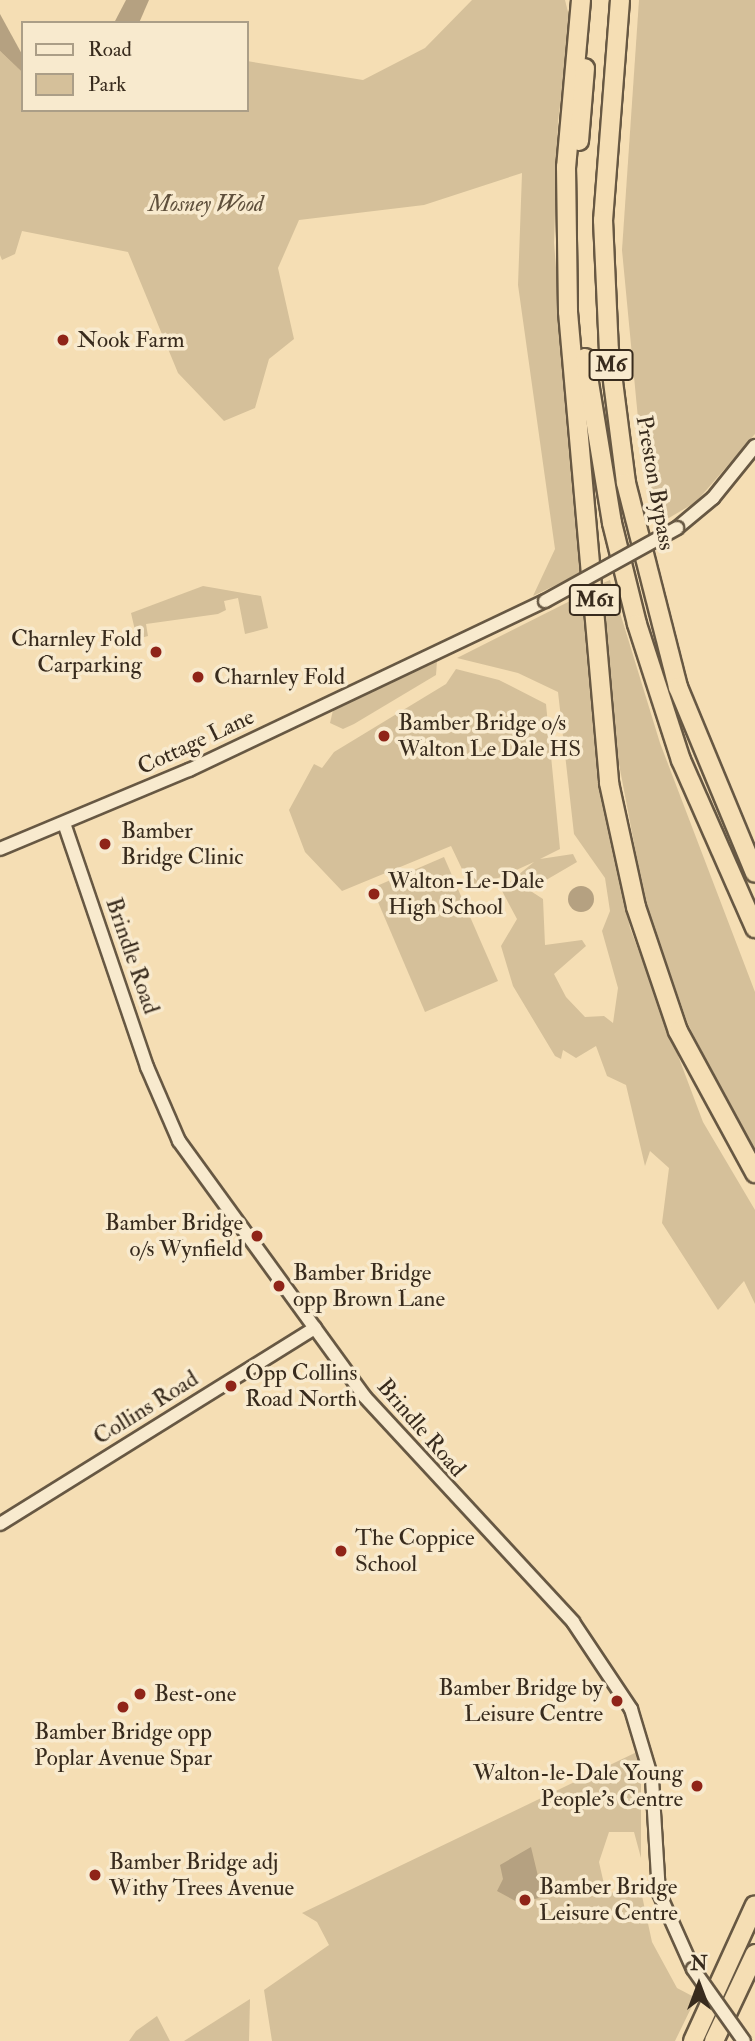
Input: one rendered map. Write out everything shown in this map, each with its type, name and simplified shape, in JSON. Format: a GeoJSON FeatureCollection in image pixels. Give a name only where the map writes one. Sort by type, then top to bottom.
{"type":"FeatureCollection","features":[{"type":"Feature","properties":{"kind":"highway","name":"M61"},"geometry":{"type":"LineString","coordinates":[[582,0],[566,167],[568,298],[610,783],[636,907],[678,1031],[755,1173]]}},
{"type":"Feature","properties":{"kind":"highway","name":"Preston Bypass"},"geometry":{"type":"LineString","coordinates":[[593,0],[576,246],[594,428],[637,624],[681,760],[755,928]]}},
{"type":"Feature","properties":{"kind":"highway","name":"Preston Bypass"},"geometry":{"type":"LineString","coordinates":[[620,0],[603,207],[609,351],[626,483],[650,589],[691,721],[755,873]]}},
{"type":"Feature","properties":{"kind":"highway"},"geometry":{"type":"LineString","coordinates":[[691,721],[755,844]]}},
{"type":"Feature","properties":{"kind":"highway"},"geometry":{"type":"LineString","coordinates":[[693,2041],[755,1905]]}},
{"type":"Feature","properties":{"kind":"highway"},"geometry":{"type":"LineString","coordinates":[[714,2041],[755,1954]]}},
{"type":"Feature","properties":{"kind":"street","name":"Cottage Lane"},"geometry":{"type":"LineString","coordinates":[[0,849],[59,828],[545,601],[682,526],[755,446]]}},
{"type":"Feature","properties":{"kind":"street","name":"Brindle Road"},"geometry":{"type":"LineString","coordinates":[[59,828],[164,1113],[315,1328],[392,1431],[573,1622],[625,1698],[643,1734],[652,1779],[659,1893],[693,1969],[744,2041]]}},
{"type":"Feature","properties":{"kind":"street","name":"Collins Road"},"geometry":{"type":"LineString","coordinates":[[0,1524],[315,1328]]}},
{"type":"Feature","properties":{"kind":"green space","name":"Mosney Wood"},"geometry":{"type":"Polygon","coordinates":[[[472,0],[565,0],[568,12],[574,0],[558,121],[554,243],[581,573],[533,596],[555,549],[518,285],[522,173],[424,205],[299,220],[278,268],[294,339],[269,359],[255,408],[224,421],[178,373],[128,252],[22,231],[15,254],[2,260],[0,255],[0,51],[21,71],[21,112],[248,112],[248,61],[363,80],[425,48],[472,0]]]}},
{"type":"Feature","properties":{"kind":"green space"},"geometry":{"type":"Polygon","coordinates":[[[639,0],[755,0],[755,434],[696,502],[657,525],[643,471],[622,250],[639,0]]]}},
{"type":"Feature","properties":{"kind":"green space"},"geometry":{"type":"Polygon","coordinates":[[[610,580],[660,743],[755,992],[755,1156],[688,1024],[645,901],[611,722],[603,583],[610,580]]]}},
{"type":"Feature","properties":{"kind":"green space"},"geometry":{"type":"Polygon","coordinates":[[[203,586],[261,596],[268,628],[245,634],[238,598],[224,601],[226,610],[218,614],[146,624],[148,636],[137,639],[131,613],[203,586]]]}},
{"type":"Feature","properties":{"kind":"green space"},"geometry":{"type":"Polygon","coordinates":[[[584,594],[596,757],[630,928],[703,1122],[755,1210],[755,1304],[744,1281],[718,1310],[662,1223],[669,1168],[650,1151],[645,1166],[626,1085],[607,1076],[596,1046],[576,1058],[563,1050],[561,1059],[555,1056],[513,986],[501,946],[517,919],[501,889],[534,862],[472,890],[451,846],[342,891],[305,852],[289,810],[314,764],[322,768],[334,752],[446,684],[456,669],[499,680],[546,704],[560,849],[540,859],[573,854],[577,862],[529,890],[543,899],[545,945],[582,940],[586,946],[554,974],[566,997],[585,1017],[604,1016],[613,1023],[618,988],[602,931],[610,911],[605,878],[574,834],[558,692],[518,673],[457,658],[584,594]]]}},
{"type":"Feature","properties":{"kind":"green space"},"geometry":{"type":"Polygon","coordinates":[[[437,661],[436,675],[354,724],[343,729],[330,723],[334,706],[437,661]]]}},
{"type":"Feature","properties":{"kind":"green space"},"geometry":{"type":"Polygon","coordinates":[[[444,857],[498,981],[425,1012],[372,888],[444,857]]]}},
{"type":"Feature","properties":{"kind":"green space"},"geometry":{"type":"Polygon","coordinates":[[[641,1750],[641,1858],[634,1832],[609,1832],[599,1862],[606,1893],[641,1891],[652,1942],[677,1988],[696,1998],[675,2041],[272,2041],[264,1990],[329,1945],[317,1922],[302,1913],[641,1750]]]}},
{"type":"Feature","properties":{"kind":"green space"},"geometry":{"type":"Polygon","coordinates":[[[250,1999],[249,2041],[184,2041],[250,1999]]]}},
{"type":"Feature","properties":{"kind":"green space"},"geometry":{"type":"Polygon","coordinates":[[[157,2016],[170,2041],[129,2041],[136,2031],[157,2016]]]}},
{"type":"Feature","properties":{"kind":"shaded area"},"geometry":{"type":"Polygon","coordinates":[[[126,0],[149,0],[140,21],[115,21],[126,0]]]}},
{"type":"Feature","properties":{"kind":"shaded area"},"geometry":{"type":"Polygon","coordinates":[[[0,14],[21,52],[21,71],[0,51],[0,14]]]}},
{"type":"Feature","properties":{"kind":"shaded area"},"geometry":{"type":"Polygon","coordinates":[[[581,886],[590,890],[594,899],[590,908],[581,912],[572,908],[568,899],[572,890],[581,886]]]}},
{"type":"Feature","properties":{"kind":"shaded area"},"geometry":{"type":"Polygon","coordinates":[[[531,1847],[543,1897],[519,1903],[497,1891],[503,1879],[500,1865],[531,1847]]]}},
{"type":"Feature","properties":{"kind":"place","name":"Nook Farm"},"geometry":{"type":"Point","coordinates":[63,340]}},
{"type":"Feature","properties":{"kind":"place","name":"Charnley Fold Carparking"},"geometry":{"type":"Point","coordinates":[156,652]}},
{"type":"Feature","properties":{"kind":"place","name":"Charnley Fold"},"geometry":{"type":"Point","coordinates":[198,677]}},
{"type":"Feature","properties":{"kind":"place","name":"Bamber Bridge o/s Walton Le Dale HS"},"geometry":{"type":"Point","coordinates":[384,736]}},
{"type":"Feature","properties":{"kind":"place","name":"Bamber Bridge Clinic"},"geometry":{"type":"Point","coordinates":[105,844]}},
{"type":"Feature","properties":{"kind":"place","name":"Walton-Le-Dale High School"},"geometry":{"type":"Point","coordinates":[374,894]}},
{"type":"Feature","properties":{"kind":"place","name":"Bamber Bridge o/s Wynfield"},"geometry":{"type":"Point","coordinates":[257,1236]}},
{"type":"Feature","properties":{"kind":"place","name":"Bamber Bridge opp Brown Lane"},"geometry":{"type":"Point","coordinates":[279,1286]}},
{"type":"Feature","properties":{"kind":"place","name":"Opp Collins Road North"},"geometry":{"type":"Point","coordinates":[231,1386]}},
{"type":"Feature","properties":{"kind":"place","name":"The Coppice School"},"geometry":{"type":"Point","coordinates":[341,1551]}},
{"type":"Feature","properties":{"kind":"place","name":"Best-one"},"geometry":{"type":"Point","coordinates":[140,1694]}},
{"type":"Feature","properties":{"kind":"place","name":"Bamber Bridge by Leisure Centre"},"geometry":{"type":"Point","coordinates":[617,1701]}},
{"type":"Feature","properties":{"kind":"place","name":"Bamber Bridge opp Poplar Avenue Spar"},"geometry":{"type":"Point","coordinates":[123,1707]}},
{"type":"Feature","properties":{"kind":"place","name":"Walton-le-Dale Young People's Centre"},"geometry":{"type":"Point","coordinates":[697,1786]}},
{"type":"Feature","properties":{"kind":"place","name":"Bamber Bridge adj Withy Trees Avenue"},"geometry":{"type":"Point","coordinates":[95,1875]}},
{"type":"Feature","properties":{"kind":"place","name":"Bamber Bridge Leisure Centre"},"geometry":{"type":"Point","coordinates":[525,1900]}}]}
